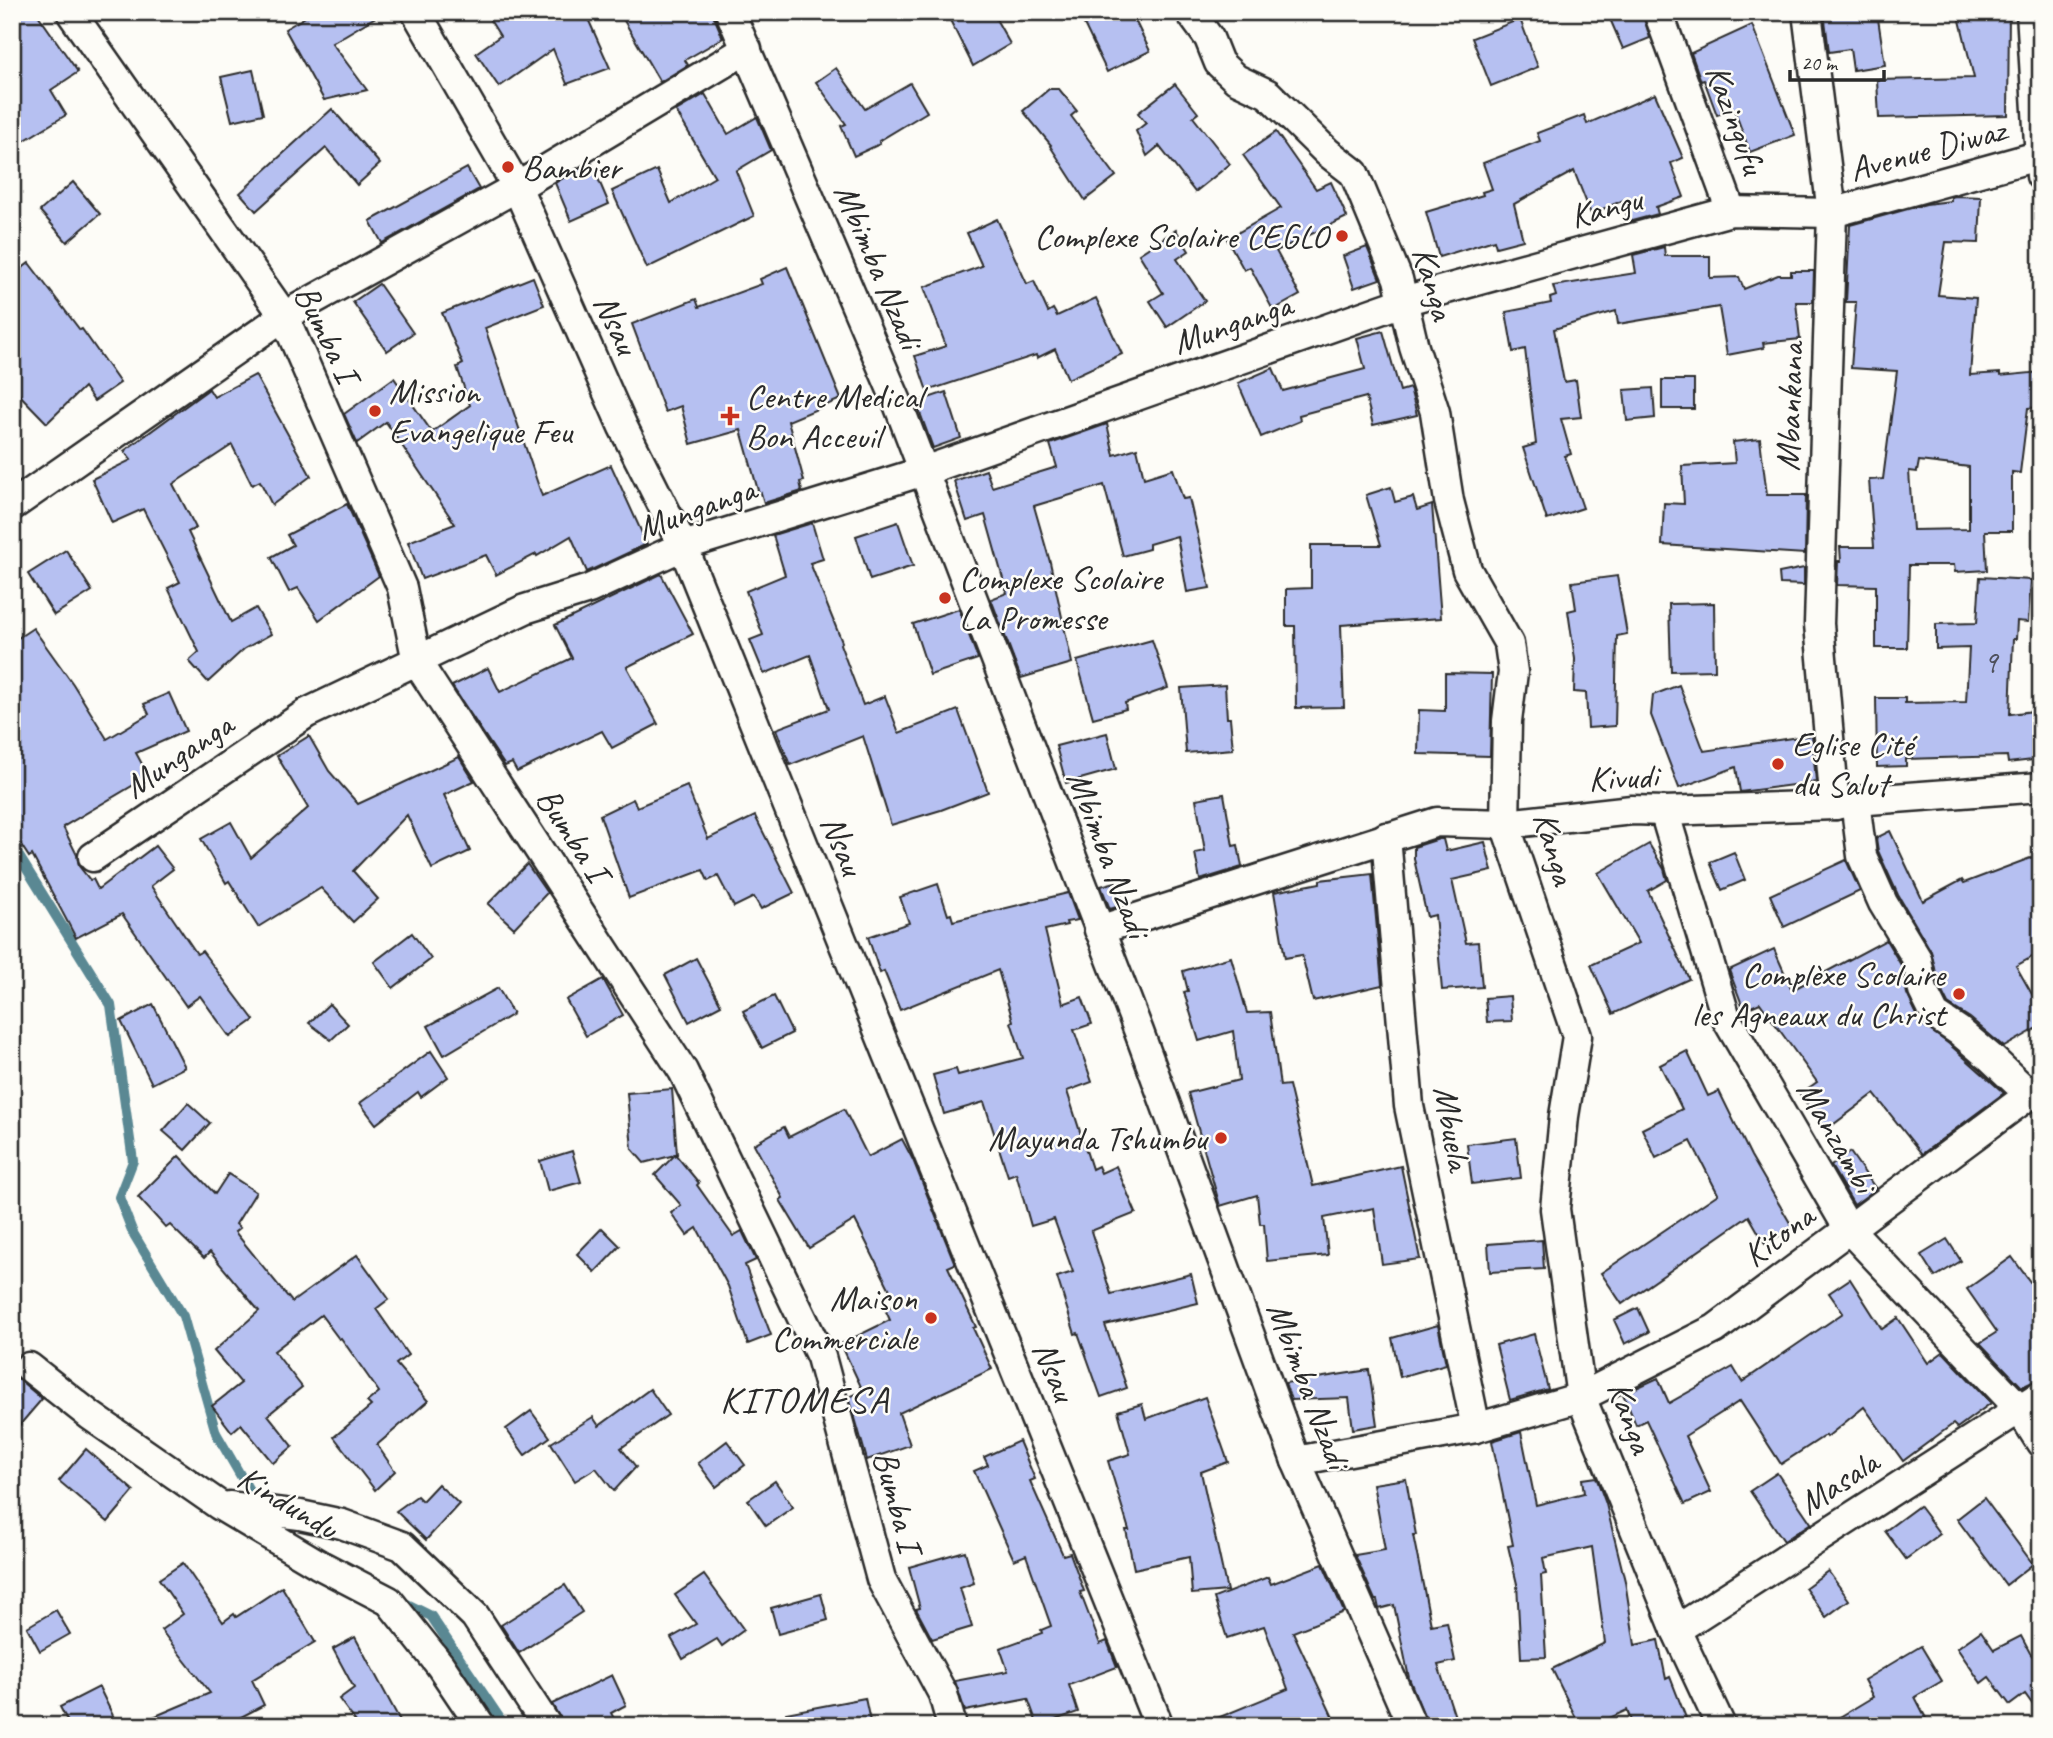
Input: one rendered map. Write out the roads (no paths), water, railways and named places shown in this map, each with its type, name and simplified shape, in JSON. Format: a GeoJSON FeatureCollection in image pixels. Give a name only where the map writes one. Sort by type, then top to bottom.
{"type":"FeatureCollection","features":[{"type":"Feature","properties":{"kind":"street","name":"Nsau"},"geometry":{"type":"LineString","coordinates":[[416,12],[517,187],[623,427],[683,546],[1158,1726]]}},
{"type":"Feature","properties":{"kind":"street","name":"Mbimba Nzadi"},"geometry":{"type":"LineString","coordinates":[[730,12],[898,404],[1139,1031],[1296,1461],[1412,1726]]}},
{"type":"Feature","properties":{"kind":"street","name":"Kanga"},"geometry":{"type":"LineString","coordinates":[[1189,12],[1209,38],[1219,63],[1236,79],[1268,94],[1327,152],[1354,173],[1398,279],[1414,347],[1435,412],[1450,501],[1467,570],[1509,644],[1513,672],[1507,721],[1505,824],[1577,1036],[1564,1116],[1555,1209],[1581,1397],[1676,1630],[1721,1726]]}},
{"type":"Feature","properties":{"kind":"street","name":"Kazingufu"},"geometry":{"type":"LineString","coordinates":[[1658,12],[1731,211]]}},
{"type":"Feature","properties":{"kind":"street","name":"Mbankana"},"geometry":{"type":"LineString","coordinates":[[1807,12],[1832,213],[1819,624],[1845,803],[1862,856],[1883,902],[1917,960],[1923,991],[1935,1015],[2035,1091]]}},
{"type":"Feature","properties":{"kind":"street"},"geometry":{"type":"LineString","coordinates":[[2031,12],[2040,162]]}},
{"type":"Feature","properties":{"kind":"street","name":"Bumba I"},"geometry":{"type":"LineString","coordinates":[[72,14],[284,316],[402,588],[417,662],[682,1071],[821,1357],[881,1579],[943,1694],[952,1726]]}},
{"type":"Feature","properties":{"kind":"street"},"geometry":{"type":"LineString","coordinates":[[12,506],[284,316],[517,187],[747,49]]}},
{"type":"Feature","properties":{"kind":"street","name":"Avenue Diwaz"},"geometry":{"type":"LineString","coordinates":[[1832,213],[2040,162]]}},
{"type":"Feature","properties":{"kind":"street","name":"Kangu"},"geometry":{"type":"LineString","coordinates":[[1404,302],[1731,211],[1832,213]]}},
{"type":"Feature","properties":{"kind":"street","name":"Munganga"},"geometry":{"type":"LineString","coordinates":[[93,857],[307,713],[526,609],[589,589],[683,546],[924,471],[1404,302]]}},
{"type":"Feature","properties":{"kind":"street","name":"Kivudi"},"geometry":{"type":"LineString","coordinates":[[1099,930],[1437,822],[1505,824],[1632,810],[1845,803],[2041,787]]}},
{"type":"Feature","properties":{"kind":"street","name":"Manzambi"},"geometry":{"type":"LineString","coordinates":[[1664,811],[1726,1018],[1848,1228],[2030,1401],[2041,1443]]}},
{"type":"Feature","properties":{"kind":"street","name":"Mbuela"},"geometry":{"type":"LineString","coordinates":[[1386,837],[1409,1106],[1476,1428]]}},
{"type":"Feature","properties":{"kind":"street","name":"Kitona"},"geometry":{"type":"LineString","coordinates":[[1296,1461],[1476,1428],[1581,1397],[1715,1329],[2035,1091]]}},
{"type":"Feature","properties":{"kind":"street","name":"Kindundu"},"geometry":{"type":"LineString","coordinates":[[29,1367],[91,1416],[219,1505],[318,1564],[389,1601],[440,1665],[481,1726]]}},
{"type":"Feature","properties":{"kind":"street","name":"Masala"},"geometry":{"type":"LineString","coordinates":[[1676,1630],[2030,1401]]}},
{"type":"Feature","properties":{"kind":"street"},"geometry":{"type":"LineString","coordinates":[[219,1505],[300,1515],[342,1524],[402,1546],[475,1616],[547,1726]]}},
{"type":"Feature","properties":{"kind":"waterway"},"geometry":{"type":"LineString","coordinates":[[12,845],[111,1005],[133,1161],[119,1197],[133,1233],[183,1316],[216,1433],[257,1504]]}},
{"type":"Feature","properties":{"kind":"waterway"},"geometry":{"type":"LineString","coordinates":[[399,1600],[431,1616],[505,1726]]}},
{"type":"Feature","properties":{"kind":"place","name":"Bambier"},"geometry":{"type":"Point","coordinates":[508,167]}},
{"type":"Feature","properties":{"kind":"place","name":"Complexe Scolaire CEGLO"},"geometry":{"type":"Point","coordinates":[1342,236]}},
{"type":"Feature","properties":{"kind":"place","name":"Mission Evangelique Feu"},"geometry":{"type":"Point","coordinates":[375,411]}},
{"type":"Feature","properties":{"kind":"place","name":"Centre Medical Bon Acceuil"},"geometry":{"type":"Point","coordinates":[730,416]}},
{"type":"Feature","properties":{"kind":"place","name":"Complexe Scolaire La Promesse"},"geometry":{"type":"Point","coordinates":[945,598]}},
{"type":"Feature","properties":{"kind":"place","name":"Eglise Cité du Salut"},"geometry":{"type":"Point","coordinates":[1778,764]}},
{"type":"Feature","properties":{"kind":"place","name":"Complèxe Scolaire les Agneaux du Christ"},"geometry":{"type":"Point","coordinates":[1959,994]}},
{"type":"Feature","properties":{"kind":"place","name":"Mayunda Tshumbu"},"geometry":{"type":"Point","coordinates":[1221,1138]}},
{"type":"Feature","properties":{"kind":"place","name":"Maison Commerciale"},"geometry":{"type":"Point","coordinates":[931,1318]}},
{"type":"Feature","properties":{"kind":"district","name":"KITOMESA"},"geometry":{"type":"Point","coordinates":[805,1399]}}]}
